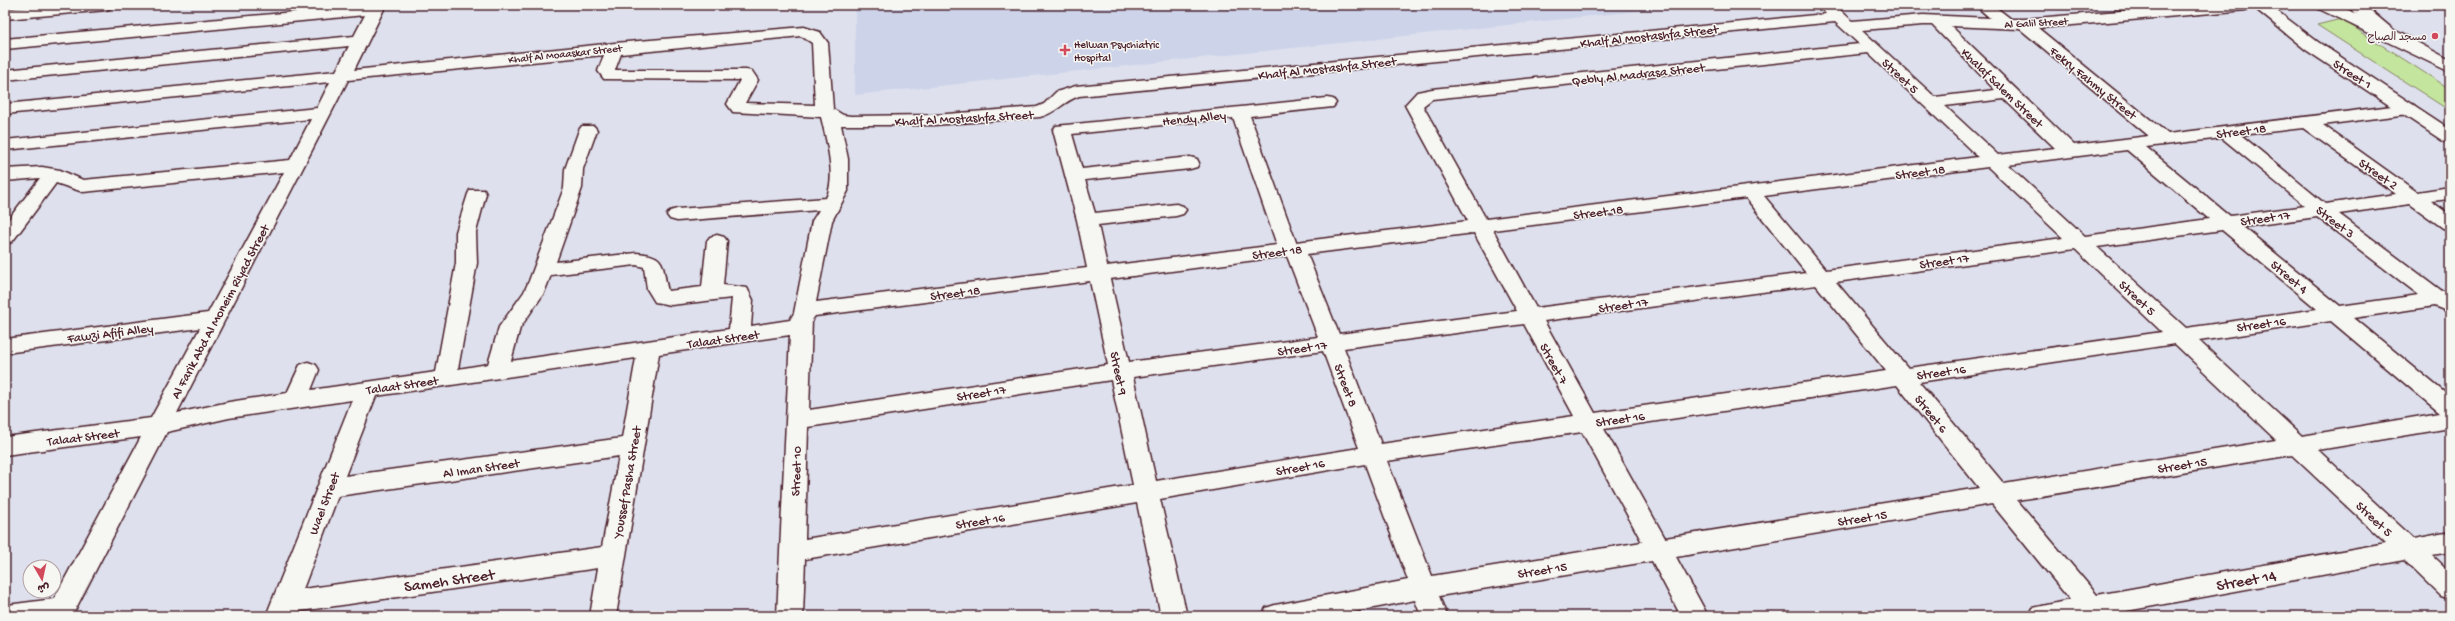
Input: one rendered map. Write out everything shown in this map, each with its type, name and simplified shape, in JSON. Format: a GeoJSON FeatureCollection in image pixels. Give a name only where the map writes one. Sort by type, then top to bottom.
{"type":"FeatureCollection","features":[{"type":"Feature","properties":{"kind":"street"},"geometry":{"type":"LineString","coordinates":[[5,14],[27,9],[107,5]]}},
{"type":"Feature","properties":{"kind":"street","name":"Khalaf Salem Street"},"geometry":{"type":"LineString","coordinates":[[1910,5],[1930,20],[2070,152]]}},
{"type":"Feature","properties":{"kind":"street","name":"Fekry Fahmy Street"},"geometry":{"type":"LineString","coordinates":[[1983,5],[2016,24],[2165,140]]}},
{"type":"Feature","properties":{"kind":"street"},"geometry":{"type":"LineString","coordinates":[[2090,5],[2109,17]]}},
{"type":"Feature","properties":{"kind":"street","name":"Al Galil Street"},"geometry":{"type":"LineString","coordinates":[[1838,16],[2016,24],[2247,5]]}},
{"type":"Feature","properties":{"kind":"street","name":"Street 1"},"geometry":{"type":"LineString","coordinates":[[2258,5],[2312,46],[2450,137]]}},
{"type":"Feature","properties":{"kind":"street"},"geometry":{"type":"LineString","coordinates":[[2323,5],[2394,37],[2450,67]]}},
{"type":"Feature","properties":{"kind":"street"},"geometry":{"type":"LineString","coordinates":[[2354,5],[2394,37]]}},
{"type":"Feature","properties":{"kind":"street"},"geometry":{"type":"LineString","coordinates":[[5,44],[377,7]]}},
{"type":"Feature","properties":{"kind":"street","name":"Al Farik Abd Al Moneim Riyad Street"},"geometry":{"type":"LineString","coordinates":[[60,612],[296,165],[377,7]]}},
{"type":"Feature","properties":{"kind":"street"},"geometry":{"type":"LineString","coordinates":[[5,32],[27,9]]}},
{"type":"Feature","properties":{"kind":"street","name":"Street 5"},"geometry":{"type":"LineString","coordinates":[[1838,16],[2450,588]]}},
{"type":"Feature","properties":{"kind":"street","name":"Khalf Al Mostashfa Street"},"geometry":{"type":"LineString","coordinates":[[615,48],[606,71],[610,75],[746,75],[749,80],[736,104],[739,108],[827,114],[851,121],[904,121],[1040,112],[1050,108],[1062,96],[1076,91],[1838,16]]}},
{"type":"Feature","properties":{"kind":"street","name":"Khalf Al Moaaskar Street"},"geometry":{"type":"LineString","coordinates":[[5,109],[342,77],[789,31],[811,33],[818,37],[820,43],[827,114]]}},
{"type":"Feature","properties":{"kind":"street"},"geometry":{"type":"LineString","coordinates":[[5,75],[360,40]]}},
{"type":"Feature","properties":{"kind":"street","name":"Qebly Al Madrasa Street"},"geometry":{"type":"LineString","coordinates":[[1416,110],[1414,105],[1417,100],[1432,94],[1872,48]]}},
{"type":"Feature","properties":{"kind":"street"},"geometry":{"type":"LineString","coordinates":[[1931,103],[2009,93]]}},
{"type":"Feature","properties":{"kind":"street","name":"Hendy Alley"},"geometry":{"type":"LineString","coordinates":[[1062,130],[1327,103]]}},
{"type":"Feature","properties":{"kind":"street","name":"Street 18"},"geometry":{"type":"LineString","coordinates":[[802,319],[1099,274],[2408,109]]}},
{"type":"Feature","properties":{"kind":"street","name":"Street 7"},"geometry":{"type":"LineString","coordinates":[[1416,110],[1695,616]]}},
{"type":"Feature","properties":{"kind":"street","name":"Street 8"},"geometry":{"type":"LineString","coordinates":[[1240,112],[1287,245],[1298,256],[1434,616]]}},
{"type":"Feature","properties":{"kind":"street"},"geometry":{"type":"LineString","coordinates":[[5,145],[323,113]]}},
{"type":"Feature","properties":{"kind":"street","name":"Street 10"},"geometry":{"type":"LineString","coordinates":[[790,616],[802,319],[822,221],[839,191],[840,166],[827,114]]}},
{"type":"Feature","properties":{"kind":"street","name":"Street 2"},"geometry":{"type":"LineString","coordinates":[[2307,122],[2450,224]]}},
{"type":"Feature","properties":{"kind":"street"},"geometry":{"type":"LineString","coordinates":[[497,371],[510,327],[534,293],[573,188],[574,169],[588,130]]}},
{"type":"Feature","properties":{"kind":"street","name":"Street 9"},"geometry":{"type":"LineString","coordinates":[[1062,130],[1088,220],[1174,616]]}},
{"type":"Feature","properties":{"kind":"street","name":"Street 3"},"geometry":{"type":"LineString","coordinates":[[2226,132],[2321,210],[2446,301]]}},
{"type":"Feature","properties":{"kind":"street","name":"Street 4"},"geometry":{"type":"LineString","coordinates":[[2131,144],[2450,409]]}},
{"type":"Feature","properties":{"kind":"street"},"geometry":{"type":"LineString","coordinates":[[1075,175],[1190,163]]}},
{"type":"Feature","properties":{"kind":"street"},"geometry":{"type":"LineString","coordinates":[[5,175],[42,173],[53,174],[70,184],[83,186],[296,165]]}},
{"type":"Feature","properties":{"kind":"street"},"geometry":{"type":"LineString","coordinates":[[6,235],[53,174]]}},
{"type":"Feature","properties":{"kind":"street","name":"Street 6"},"geometry":{"type":"LineString","coordinates":[[1751,192],[2094,612]]}},
{"type":"Feature","properties":{"kind":"street","name":"Street 17"},"geometry":{"type":"LineString","coordinates":[[797,420],[1120,371],[2450,192]]}},
{"type":"Feature","properties":{"kind":"street"},"geometry":{"type":"LineString","coordinates":[[446,378],[454,317],[468,254],[465,245],[469,220],[477,194]]}},
{"type":"Feature","properties":{"kind":"street"},"geometry":{"type":"LineString","coordinates":[[677,215],[832,203]]}},
{"type":"Feature","properties":{"kind":"street"},"geometry":{"type":"LineString","coordinates":[[1088,220],[1176,210]]}},
{"type":"Feature","properties":{"kind":"street"},"geometry":{"type":"LineString","coordinates":[[712,293],[717,241]]}},
{"type":"Feature","properties":{"kind":"street"},"geometry":{"type":"LineString","coordinates":[[542,270],[643,259],[653,263],[659,292],[662,297],[671,298],[735,291],[743,296],[739,335]]}},
{"type":"Feature","properties":{"kind":"street","name":"Street 16"},"geometry":{"type":"LineString","coordinates":[[792,551],[1373,454],[2334,313],[2446,301]]}},
{"type":"Feature","properties":{"kind":"street","name":"Fawzi Afifi Alley"},"geometry":{"type":"LineString","coordinates":[[5,346],[215,319]]}},
{"type":"Feature","properties":{"kind":"street","name":"Talaat Street"},"geometry":{"type":"LineString","coordinates":[[5,446],[158,426],[223,411],[739,335],[802,319]]}},
{"type":"Feature","properties":{"kind":"street","name":"Youssef Pasha Street"},"geometry":{"type":"LineString","coordinates":[[603,616],[650,348]]}},
{"type":"Feature","properties":{"kind":"street"},"geometry":{"type":"LineString","coordinates":[[295,400],[308,370]]}},
{"type":"Feature","properties":{"kind":"street","name":"Wael Street"},"geometry":{"type":"LineString","coordinates":[[282,609],[367,390]]}},
{"type":"Feature","properties":{"kind":"street","name":"Street 15"},"geometry":{"type":"LineString","coordinates":[[1275,616],[1424,588],[2450,420]]}},
{"type":"Feature","properties":{"kind":"street","name":"Al Iman Street"},"geometry":{"type":"LineString","coordinates":[[329,488],[633,445]]}},
{"type":"Feature","properties":{"kind":"street","name":"Street 14"},"geometry":{"type":"LineString","coordinates":[[2042,616],[2094,612],[2450,542]]}},
{"type":"Feature","properties":{"kind":"street","name":"Sameh Street"},"geometry":{"type":"LineString","coordinates":[[282,609],[614,556]]}},
{"type":"Feature","properties":{"kind":"street"},"geometry":{"type":"LineString","coordinates":[[7,616],[60,612]]}},
{"type":"Feature","properties":{"kind":"shaded area","name":"Helwan Psychiatric Hospital"},"geometry":{"type":"Polygon","coordinates":[[[855,5],[1695,5],[855,95],[855,5]]]}},
{"type":"Feature","properties":{"kind":"green space"},"geometry":{"type":"Polygon","coordinates":[[[2341,19],[2450,89],[2450,111],[2317,25],[2341,19]]]}},
{"type":"Feature","properties":{"kind":"place","name":"مسجد الصباح"},"geometry":{"type":"Point","coordinates":[2435,36]}},
{"type":"Feature","properties":{"kind":"place","name":"Helwan Psychiatric Hospital"},"geometry":{"type":"Point","coordinates":[1065,50]}}]}
